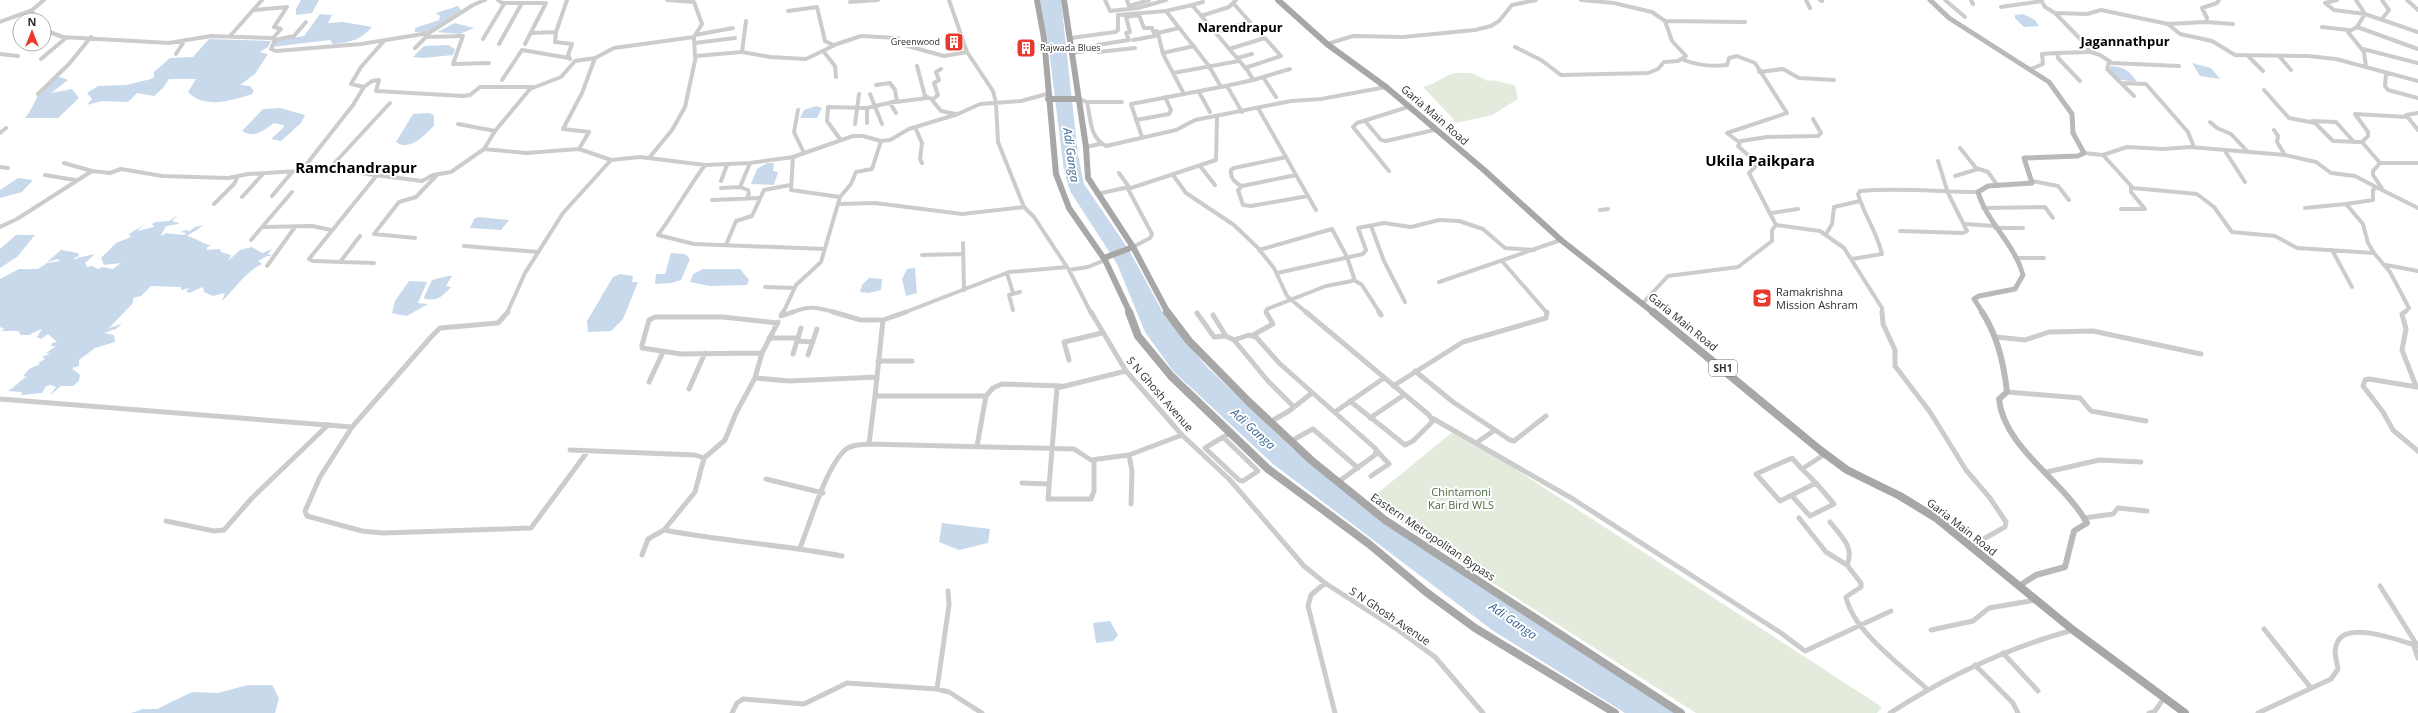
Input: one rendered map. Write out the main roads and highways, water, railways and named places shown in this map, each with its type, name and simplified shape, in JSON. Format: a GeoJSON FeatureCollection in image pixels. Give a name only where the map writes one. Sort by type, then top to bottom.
{"type":"FeatureCollection","features":[{"type":"Feature","properties":{"kind":"main road"},"geometry":{"type":"LineString","coordinates":[[1037,0],[1045,43],[1048,97],[1056,174],[1069,208],[1105,259],[1126,300],[1138,336],[1149,351],[1231,433],[1302,496],[1369,544],[1458,615],[1615,713]]}},
{"type":"Feature","properties":{"kind":"main road","name":"Eastern Metropolitan Bypass"},"geometry":{"type":"LineString","coordinates":[[1064,0],[1071,38],[1078,99],[1086,147],[1088,178],[1168,313],[1189,341],[1270,422],[1338,482],[1385,520],[1681,713]]}},
{"type":"Feature","properties":{"kind":"main road","name":"Garia Main Road"},"geometry":{"type":"LineString","coordinates":[[1278,0],[1327,44],[1386,87],[1434,130],[1484,170],[1561,240],[1693,343],[1825,454],[1847,470],[1920,508],[1971,546],[2073,630],[2185,713]]}},
{"type":"Feature","properties":{"kind":"main road"},"geometry":{"type":"LineString","coordinates":[[1048,97],[1078,99]]}},
{"type":"Feature","properties":{"kind":"main road"},"geometry":{"type":"LineString","coordinates":[[1105,259],[1130,248]]}},
{"type":"Feature","properties":{"kind":"water"},"geometry":{"type":"Polygon","coordinates":[[[301,0],[319,0],[312,13],[296,15],[296,9],[301,0]]]}},
{"type":"Feature","properties":{"kind":"water","name":"Adi Ganga"},"geometry":{"type":"Polygon","coordinates":[[[1040,0],[1061,0],[1078,155],[1084,184],[1129,250],[1166,318],[1207,367],[1293,449],[1388,526],[1678,713],[1625,713],[1492,630],[1273,464],[1173,371],[1145,332],[1117,264],[1070,191],[1064,171],[1048,42],[1040,0]]]}},
{"type":"Feature","properties":{"kind":"water"},"geometry":{"type":"Polygon","coordinates":[[[458,6],[461,10],[440,26],[428,31],[415,32],[415,28],[439,20],[440,16],[436,13],[458,6]]]}},
{"type":"Feature","properties":{"kind":"water"},"geometry":{"type":"Polygon","coordinates":[[[320,14],[332,15],[328,23],[343,22],[372,27],[364,35],[345,43],[333,44],[330,40],[272,47],[276,40],[304,36],[320,14]]]}},
{"type":"Feature","properties":{"kind":"water"},"geometry":{"type":"Polygon","coordinates":[[[2023,14],[2035,20],[2039,26],[2024,27],[2015,18],[2015,15],[2023,14]]]}},
{"type":"Feature","properties":{"kind":"water"},"geometry":{"type":"Polygon","coordinates":[[[455,23],[474,28],[460,34],[437,32],[455,23]]]}},
{"type":"Feature","properties":{"kind":"water"},"geometry":{"type":"Polygon","coordinates":[[[209,39],[271,41],[268,47],[260,52],[268,54],[255,74],[240,85],[250,86],[254,91],[252,94],[227,101],[210,102],[194,97],[188,92],[196,79],[169,79],[163,88],[154,96],[137,93],[128,102],[102,101],[87,105],[92,99],[87,93],[98,86],[126,85],[151,79],[154,77],[154,72],[170,58],[193,57],[209,39]]]}},
{"type":"Feature","properties":{"kind":"water"},"geometry":{"type":"Polygon","coordinates":[[[448,45],[455,49],[453,55],[423,58],[413,57],[424,46],[448,45]]]}},
{"type":"Feature","properties":{"kind":"water"},"geometry":{"type":"Polygon","coordinates":[[[2192,63],[2211,68],[2220,79],[2200,76],[2192,63]]]}},
{"type":"Feature","properties":{"kind":"water"},"geometry":{"type":"Polygon","coordinates":[[[2111,66],[2120,67],[2126,70],[2137,82],[2116,79],[2108,69],[2111,66]]]}},
{"type":"Feature","properties":{"kind":"water"},"geometry":{"type":"Polygon","coordinates":[[[60,77],[68,80],[51,93],[72,89],[79,98],[58,118],[25,118],[43,87],[53,79],[60,77]]]}},
{"type":"Feature","properties":{"kind":"water"},"geometry":{"type":"Polygon","coordinates":[[[816,106],[822,108],[817,118],[800,118],[804,110],[816,106]]]}},
{"type":"Feature","properties":{"kind":"water"},"geometry":{"type":"Polygon","coordinates":[[[280,108],[305,115],[301,123],[281,141],[271,139],[284,127],[283,125],[274,123],[263,131],[255,134],[242,131],[263,109],[280,108]]]}},
{"type":"Feature","properties":{"kind":"water"},"geometry":{"type":"Polygon","coordinates":[[[429,113],[434,115],[434,126],[426,134],[412,144],[401,145],[396,142],[413,114],[429,113]]]}},
{"type":"Feature","properties":{"kind":"water"},"geometry":{"type":"Polygon","coordinates":[[[767,163],[774,163],[773,171],[778,172],[774,185],[751,184],[757,169],[767,163]]]}},
{"type":"Feature","properties":{"kind":"water"},"geometry":{"type":"Polygon","coordinates":[[[18,178],[33,180],[22,192],[0,198],[0,190],[18,178]]]}},
{"type":"Feature","properties":{"kind":"water"},"geometry":{"type":"Polygon","coordinates":[[[178,215],[172,221],[179,223],[178,224],[166,226],[161,235],[165,235],[164,233],[184,235],[186,233],[181,232],[188,229],[187,231],[190,231],[195,227],[204,225],[187,236],[212,245],[207,247],[207,250],[220,249],[221,252],[231,255],[228,261],[240,250],[252,247],[262,253],[272,249],[268,254],[272,256],[267,256],[258,261],[262,264],[245,276],[222,301],[225,293],[213,296],[204,292],[203,287],[189,293],[186,291],[190,288],[181,290],[181,287],[151,286],[141,296],[133,298],[133,303],[109,328],[122,324],[116,329],[104,333],[114,335],[115,342],[95,348],[79,360],[79,366],[72,368],[80,375],[79,381],[73,386],[61,386],[49,396],[56,387],[51,385],[46,386],[42,393],[21,395],[22,392],[8,391],[27,377],[23,376],[29,369],[40,364],[38,363],[45,359],[42,357],[50,354],[46,353],[56,346],[51,346],[52,343],[57,342],[48,334],[41,339],[37,337],[42,329],[30,334],[32,335],[21,335],[18,331],[1,331],[5,329],[0,327],[0,279],[19,269],[38,269],[47,263],[60,261],[58,259],[47,262],[61,250],[78,253],[79,256],[74,258],[76,260],[77,258],[95,254],[85,263],[87,267],[92,266],[98,269],[102,267],[113,269],[121,263],[104,265],[101,258],[116,243],[131,237],[129,234],[145,224],[137,231],[154,227],[152,224],[155,222],[169,221],[178,215]]]}},
{"type":"Feature","properties":{"kind":"water"},"geometry":{"type":"Polygon","coordinates":[[[478,217],[509,220],[501,230],[470,228],[474,219],[478,217]]]}},
{"type":"Feature","properties":{"kind":"water"},"geometry":{"type":"Polygon","coordinates":[[[16,235],[35,235],[17,257],[0,268],[0,249],[16,235]]]}},
{"type":"Feature","properties":{"kind":"water"},"geometry":{"type":"Polygon","coordinates":[[[671,253],[685,254],[690,259],[681,280],[671,283],[655,284],[656,274],[665,274],[671,253]]]}},
{"type":"Feature","properties":{"kind":"water"},"geometry":{"type":"Polygon","coordinates":[[[915,268],[917,293],[906,296],[902,279],[907,269],[915,268]]]}},
{"type":"Feature","properties":{"kind":"water"},"geometry":{"type":"Polygon","coordinates":[[[703,269],[740,269],[749,280],[747,285],[710,286],[690,282],[693,274],[703,269]]]}},
{"type":"Feature","properties":{"kind":"water"},"geometry":{"type":"Polygon","coordinates":[[[620,274],[633,276],[632,282],[638,282],[623,319],[611,331],[588,332],[587,321],[613,277],[620,274]]]}},
{"type":"Feature","properties":{"kind":"water"},"geometry":{"type":"Polygon","coordinates":[[[452,276],[446,286],[451,287],[440,298],[425,299],[424,297],[432,280],[452,276]]]}},
{"type":"Feature","properties":{"kind":"water"},"geometry":{"type":"Polygon","coordinates":[[[869,278],[882,279],[881,290],[869,293],[860,292],[862,285],[869,278]]]}},
{"type":"Feature","properties":{"kind":"water"},"geometry":{"type":"Polygon","coordinates":[[[409,281],[427,282],[418,303],[428,304],[407,316],[392,313],[395,301],[409,281]]]}},
{"type":"Feature","properties":{"kind":"water"},"geometry":{"type":"Polygon","coordinates":[[[942,523],[990,529],[988,543],[959,550],[939,542],[942,523]]]}},
{"type":"Feature","properties":{"kind":"water"},"geometry":{"type":"Polygon","coordinates":[[[1110,621],[1118,635],[1113,641],[1096,643],[1093,623],[1110,621]]]}},
{"type":"Feature","properties":{"kind":"water"},"geometry":{"type":"Polygon","coordinates":[[[248,685],[272,685],[279,698],[275,713],[131,713],[143,709],[157,709],[192,692],[218,693],[248,685]]]}},
{"type":"Feature","properties":{"kind":"place","name":"Greenwood"},"geometry":{"type":"Point","coordinates":[954,42]}},
{"type":"Feature","properties":{"kind":"place","name":"Rajwada Blues"},"geometry":{"type":"Point","coordinates":[1026,48]}},
{"type":"Feature","properties":{"kind":"place","name":"Ramakrishna Mission Ashram"},"geometry":{"type":"Point","coordinates":[1762,298]}},
{"type":"Feature","properties":{"kind":"district","name":"Narendrapur"},"geometry":{"type":"Point","coordinates":[1240,27]}},
{"type":"Feature","properties":{"kind":"district","name":"Jagannathpur"},"geometry":{"type":"Point","coordinates":[2125,41]}},
{"type":"Feature","properties":{"kind":"district","name":"Ukila Paikpara"},"geometry":{"type":"Point","coordinates":[1760,161]}},
{"type":"Feature","properties":{"kind":"district","name":"Ramchandrapur"},"geometry":{"type":"Point","coordinates":[356,168]}},
{"type":"Feature","properties":{"kind":"park label","name":"Chintamoni Kar Bird WLS"},"geometry":{"type":"Point","coordinates":[1461,498]}}]}
